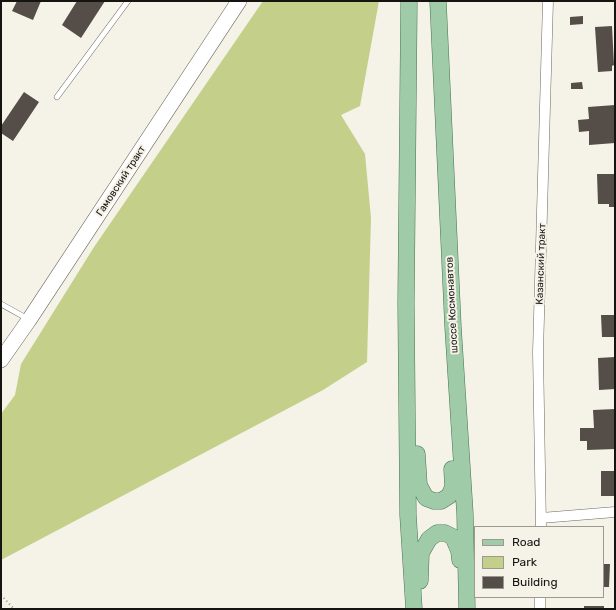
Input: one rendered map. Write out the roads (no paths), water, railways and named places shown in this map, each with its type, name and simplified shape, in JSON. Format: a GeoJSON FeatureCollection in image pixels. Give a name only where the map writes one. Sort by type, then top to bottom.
{"type":"FeatureCollection","features":[{"type":"Feature","properties":{"kind":"main road"},"geometry":{"type":"LineString","coordinates":[[410,1],[407,350],[408,515],[414,609]]}},
{"type":"Feature","properties":{"kind":"main road","name":"шоссе Космонавтов"},"geometry":{"type":"LineString","coordinates":[[438,1],[453,327],[465,514],[466,609]]}},
{"type":"Feature","properties":{"kind":"main road"},"geometry":{"type":"LineString","coordinates":[[407,350],[414,387],[419,485],[426,498],[434,501],[441,501],[449,496],[453,487],[448,346],[453,327]]}},
{"type":"Feature","properties":{"kind":"main road"},"geometry":{"type":"LineString","coordinates":[[419,609],[421,553],[429,539],[437,533],[445,533],[453,537],[459,551],[466,609]]}},
{"type":"Feature","properties":{"kind":"street","name":"Гамовский тракт"},"geometry":{"type":"LineString","coordinates":[[1,360],[29,320],[239,1]]}},
{"type":"Feature","properties":{"kind":"street","name":"Казанский тракт"},"geometry":{"type":"LineString","coordinates":[[541,522],[538,352],[548,1]]}},
{"type":"Feature","properties":{"kind":"street"},"geometry":{"type":"LineString","coordinates":[[541,522],[615,512]]}},
{"type":"Feature","properties":{"kind":"street"},"geometry":{"type":"LineString","coordinates":[[540,598],[540,609]]}},
{"type":"Feature","properties":{"kind":"lane"},"geometry":{"type":"LineString","coordinates":[[56,97],[128,1]]}},
{"type":"Feature","properties":{"kind":"lane"},"geometry":{"type":"LineString","coordinates":[[1,304],[29,320]]}}]}
